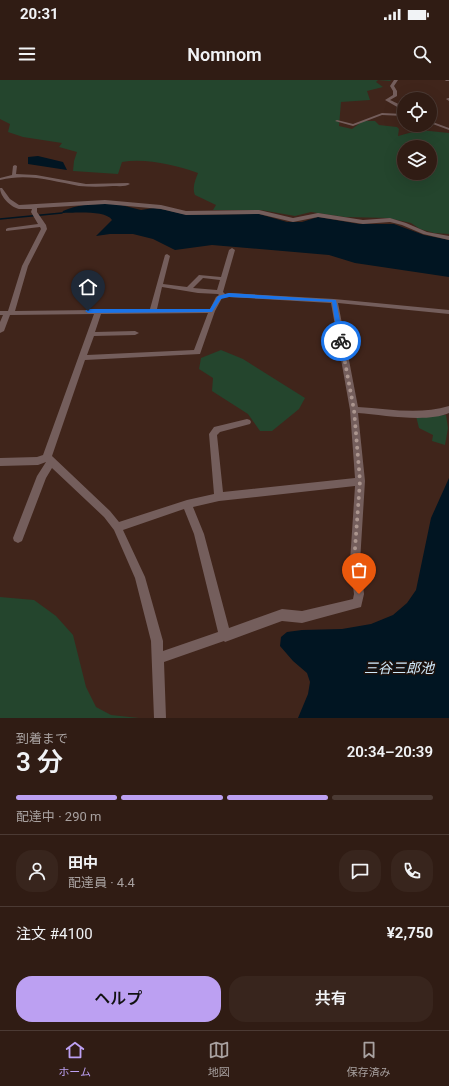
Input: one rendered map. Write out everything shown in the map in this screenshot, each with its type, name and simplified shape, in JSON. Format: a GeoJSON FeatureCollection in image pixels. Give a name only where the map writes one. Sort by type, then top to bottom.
{"type":"FeatureCollection","features":[{"type":"Feature","properties":{"kind":"street"},"geometry":{"type":"LineString","coordinates":[[396,80],[392,86],[395,91],[395,96],[387,100],[397,105]]}},
{"type":"Feature","properties":{"kind":"street"},"geometry":{"type":"LineString","coordinates":[[337,121],[353,125],[382,114],[397,114]]}},
{"type":"Feature","properties":{"kind":"street"},"geometry":{"type":"LineString","coordinates":[[437,125],[449,129]]}},
{"type":"Feature","properties":{"kind":"street"},"geometry":{"type":"LineString","coordinates":[[14,175],[15,166]]}},
{"type":"Feature","properties":{"kind":"street"},"geometry":{"type":"LineString","coordinates":[[0,179],[14,175],[67,181],[94,182]]}},
{"type":"Feature","properties":{"kind":"street"},"geometry":{"type":"LineString","coordinates":[[67,181],[82,184],[128,184]]}},
{"type":"Feature","properties":{"kind":"street"},"geometry":{"type":"LineString","coordinates":[[0,189],[14,205],[35,209],[105,202],[166,207],[186,213],[259,212],[293,220],[318,215],[358,222],[390,220],[404,224],[424,233],[449,238]]}},
{"type":"Feature","properties":{"kind":"street"},"geometry":{"type":"LineString","coordinates":[[0,331],[25,266],[43,232],[43,225],[37,218],[35,209]]}},
{"type":"Feature","properties":{"kind":"street"},"geometry":{"type":"LineString","coordinates":[[8,230],[43,225]]}},
{"type":"Feature","properties":{"kind":"street"},"geometry":{"type":"LineString","coordinates":[[82,358],[197,352],[212,310],[221,294],[232,250]]}},
{"type":"Feature","properties":{"kind":"street"},"geometry":{"type":"LineString","coordinates":[[153,312],[167,256]]}},
{"type":"Feature","properties":{"kind":"street"},"geometry":{"type":"LineString","coordinates":[[190,289],[201,276],[224,279]]}},
{"type":"Feature","properties":{"kind":"street"},"geometry":{"type":"LineString","coordinates":[[159,285],[221,294],[334,301],[449,312]]}},
{"type":"Feature","properties":{"kind":"street"},"geometry":{"type":"LineString","coordinates":[[159,658],[282,615],[302,617],[357,603],[359,594],[354,562],[360,481],[354,410],[334,301]]}},
{"type":"Feature","properties":{"kind":"street"},"geometry":{"type":"LineString","coordinates":[[6,313],[212,310]]}},
{"type":"Feature","properties":{"kind":"street"},"geometry":{"type":"LineString","coordinates":[[18,538],[49,460],[99,311]]}},
{"type":"Feature","properties":{"kind":"street"},"geometry":{"type":"LineString","coordinates":[[91,334],[136,333]]}},
{"type":"Feature","properties":{"kind":"street"},"geometry":{"type":"LineString","coordinates":[[354,410],[416,414],[434,413],[449,409]]}},
{"type":"Feature","properties":{"kind":"street"},"geometry":{"type":"LineString","coordinates":[[219,497],[213,434],[217,429],[247,422]]}},
{"type":"Feature","properties":{"kind":"street"},"geometry":{"type":"LineString","coordinates":[[0,462],[49,460],[90,498],[117,527],[140,577],[157,641],[159,658],[160,718]]}},
{"type":"Feature","properties":{"kind":"street"},"geometry":{"type":"LineString","coordinates":[[117,527],[187,504],[219,497],[360,481]]}},
{"type":"Feature","properties":{"kind":"street"},"geometry":{"type":"LineString","coordinates":[[187,504],[199,534],[225,636]]}},
{"type":"Feature","properties":{"kind":"green space"},"geometry":{"type":"Polygon","coordinates":[[[0,80],[378,80],[376,82],[383,87],[367,91],[370,100],[341,102],[339,126],[352,129],[363,121],[375,121],[379,125],[397,127],[398,136],[413,132],[449,133],[449,234],[434,233],[420,229],[411,223],[388,218],[345,217],[311,212],[295,216],[261,210],[213,210],[216,205],[195,195],[194,187],[198,173],[180,167],[141,161],[122,162],[118,174],[73,171],[77,152],[59,147],[62,143],[23,137],[8,132],[10,124],[0,119],[0,80]]]}},
{"type":"Feature","properties":{"kind":"green space"},"geometry":{"type":"Polygon","coordinates":[[[221,350],[243,359],[305,398],[299,409],[272,431],[260,431],[248,414],[212,391],[213,378],[199,369],[201,358],[221,350]]]}},
{"type":"Feature","properties":{"kind":"green space"},"geometry":{"type":"Polygon","coordinates":[[[446,415],[448,428],[445,445],[432,441],[433,435],[419,428],[416,416],[446,415]]]}},
{"type":"Feature","properties":{"kind":"green space"},"geometry":{"type":"Polygon","coordinates":[[[0,597],[34,600],[56,616],[73,635],[86,687],[96,707],[111,715],[139,718],[0,718],[0,597]]]}},
{"type":"Feature","properties":{"kind":"water"},"geometry":{"type":"Polygon","coordinates":[[[38,156],[63,162],[67,170],[28,164],[28,157],[38,156]]]}},
{"type":"Feature","properties":{"kind":"water"},"geometry":{"type":"Polygon","coordinates":[[[117,204],[141,210],[154,208],[187,215],[259,214],[287,222],[302,222],[318,217],[359,224],[394,224],[424,235],[449,240],[449,277],[355,263],[329,255],[212,245],[175,250],[153,239],[133,234],[110,234],[96,236],[112,220],[109,217],[96,213],[62,213],[69,208],[83,205],[117,204]]]}},
{"type":"Feature","properties":{"kind":"water","name":"三谷三郎池"},"geometry":{"type":"Polygon","coordinates":[[[449,478],[449,718],[298,718],[308,694],[310,682],[307,673],[293,661],[280,646],[281,637],[287,632],[342,629],[371,624],[393,615],[407,603],[416,590],[431,518],[449,478]]]}},
{"type":"Feature","properties":{"kind":"waterway"},"geometry":{"type":"LineString","coordinates":[[0,219],[62,213]]}},
{"type":"Feature","properties":{"kind":"way so far"},"geometry":{"type":"LineString","coordinates":[[341,341],[354,410],[360,481],[354,562],[359,594]]}},
{"type":"Feature","properties":{"kind":"route"},"geometry":{"type":"LineString","coordinates":[[88,311],[162,312],[212,310],[219,298],[223,295],[268,296],[334,301],[341,341]]}}]}
